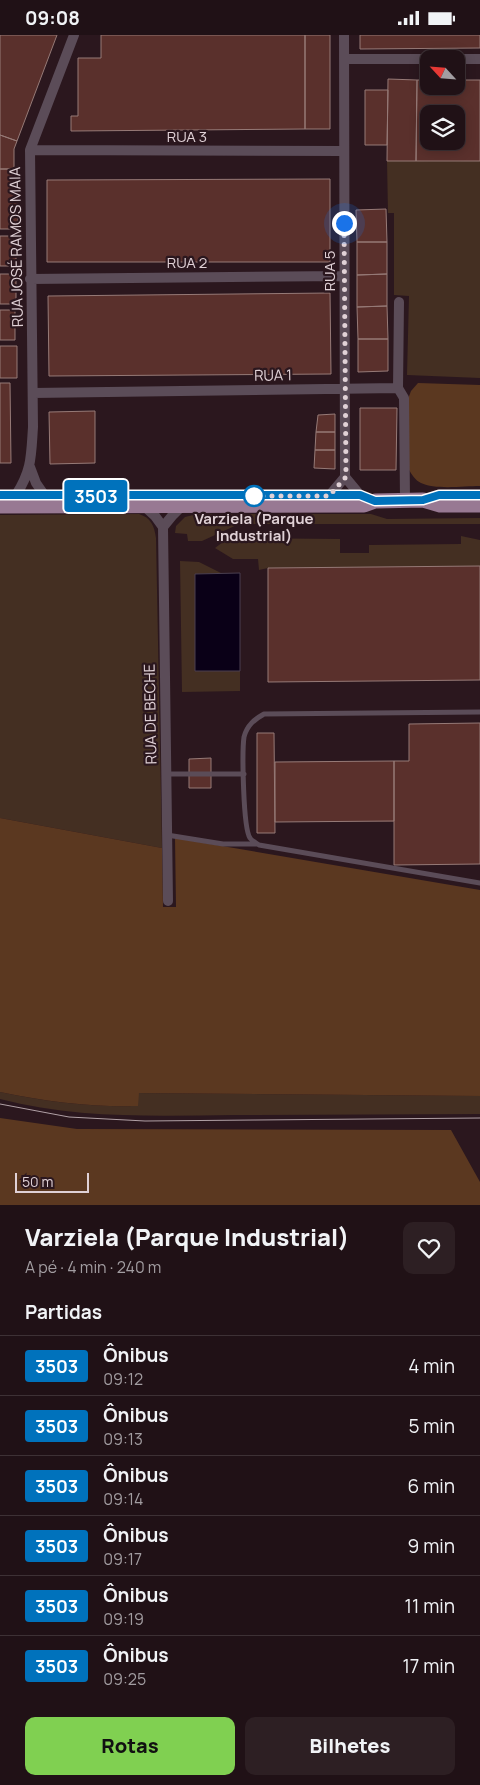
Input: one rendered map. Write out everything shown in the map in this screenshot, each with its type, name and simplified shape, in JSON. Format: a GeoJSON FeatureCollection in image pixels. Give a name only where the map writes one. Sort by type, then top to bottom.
{"type":"FeatureCollection","features":[{"type":"Feature","properties":{"kind":"main road"},"geometry":{"type":"LineString","coordinates":[[0,495],[360,495],[375,501]]}},
{"type":"Feature","properties":{"kind":"main road"},"geometry":{"type":"LineString","coordinates":[[0,501],[12,499],[16,495]]}},
{"type":"Feature","properties":{"kind":"main road"},"geometry":{"type":"LineString","coordinates":[[0,506],[364,505],[375,501],[423,500],[439,495],[480,495]]}},
{"type":"Feature","properties":{"kind":"main road"},"geometry":{"type":"LineString","coordinates":[[423,500],[440,505],[480,505]]}},
{"type":"Feature","properties":{"kind":"street","name":"RUA JOSÉ RAMOS MAIA"},"geometry":{"type":"LineString","coordinates":[[16,495],[24,483],[30,467],[34,427],[30,279],[30,150],[74,35]]}},
{"type":"Feature","properties":{"kind":"street","name":"RUA 5"},"geometry":{"type":"LineString","coordinates":[[344,35],[346,477]]}},
{"type":"Feature","properties":{"kind":"street"},"geometry":{"type":"LineString","coordinates":[[344,59],[420,59]]}},
{"type":"Feature","properties":{"kind":"street"},"geometry":{"type":"LineString","coordinates":[[465,59],[480,59]]}},
{"type":"Feature","properties":{"kind":"street","name":"RUA 3"},"geometry":{"type":"LineString","coordinates":[[30,150],[344,151]]}},
{"type":"Feature","properties":{"kind":"street","name":"RUA 2"},"geometry":{"type":"LineString","coordinates":[[30,279],[344,276]]}},
{"type":"Feature","properties":{"kind":"street"},"geometry":{"type":"LineString","coordinates":[[399,302],[398,388],[404,398],[405,501]]}},
{"type":"Feature","properties":{"kind":"street","name":"RUA 1"},"geometry":{"type":"LineString","coordinates":[[33,393],[398,388]]}},
{"type":"Feature","properties":{"kind":"street"},"geometry":{"type":"LineString","coordinates":[[30,467],[36,483],[45,496]]}},
{"type":"Feature","properties":{"kind":"street"},"geometry":{"type":"LineString","coordinates":[[329,496],[346,477],[360,495]]}},
{"type":"Feature","properties":{"kind":"street"},"geometry":{"type":"LineString","coordinates":[[143,505],[163,527],[183,505]]}},
{"type":"Feature","properties":{"kind":"street","name":"RUA DE BECHE"},"geometry":{"type":"LineString","coordinates":[[163,527],[168,901]]}},
{"type":"Feature","properties":{"kind":"lane"},"geometry":{"type":"LineString","coordinates":[[257,844],[250,838],[245,824],[244,735],[252,721],[264,714],[480,713]]}},
{"type":"Feature","properties":{"kind":"lane"},"geometry":{"type":"LineString","coordinates":[[166,774],[244,774]]}},
{"type":"Feature","properties":{"kind":"lane"},"geometry":{"type":"LineString","coordinates":[[167,835],[223,844],[257,844],[480,883]]}},
{"type":"Feature","properties":{"kind":"shaded area"},"geometry":{"type":"Polygon","coordinates":[[[387,161],[480,161],[480,378],[407,375],[409,296],[394,295],[394,213],[388,213],[387,161]]]}},
{"type":"Feature","properties":{"kind":"shaded area"},"geometry":{"type":"Polygon","coordinates":[[[418,383],[480,385],[480,486],[442,487],[427,485],[417,480],[409,471],[408,399],[411,391],[418,383]]]}},
{"type":"Feature","properties":{"kind":"shaded area"},"geometry":{"type":"Polygon","coordinates":[[[139,514],[151,523],[156,538],[162,848],[0,818],[0,515],[139,514]]]}},
{"type":"Feature","properties":{"kind":"shaded area"},"geometry":{"type":"Polygon","coordinates":[[[197,514],[371,514],[387,519],[480,518],[480,524],[239,524],[202,541],[188,541],[187,534],[175,533],[176,526],[185,517],[197,514]]]}},
{"type":"Feature","properties":{"kind":"shaded area"},"geometry":{"type":"Polygon","coordinates":[[[461,536],[480,540],[480,566],[268,568],[259,570],[258,559],[233,559],[215,548],[223,542],[238,538],[340,539],[340,553],[369,553],[369,545],[461,544],[461,536]]]}},
{"type":"Feature","properties":{"kind":"shaded area"},"geometry":{"type":"Polygon","coordinates":[[[180,561],[199,562],[223,574],[195,574],[195,671],[240,671],[240,691],[182,692],[180,561]]]}},
{"type":"Feature","properties":{"kind":"shaded area"},"geometry":{"type":"Polygon","coordinates":[[[240,573],[240,671],[195,671],[195,574],[240,573]]]}},
{"type":"Feature","properties":{"kind":"shaded area"},"geometry":{"type":"Polygon","coordinates":[[[0,818],[162,848],[163,907],[176,907],[175,838],[480,890],[480,1096],[139,1093],[138,1106],[103,1106],[35,1099],[0,1092],[0,818]]]}},
{"type":"Feature","properties":{"kind":"shaded area"},"geometry":{"type":"Polygon","coordinates":[[[0,1092],[34,1099],[102,1106],[138,1106],[138,1093],[480,1096],[480,1114],[116,1115],[58,1110],[29,1105],[0,1099],[0,1092]]]}},
{"type":"Feature","properties":{"kind":"shaded area"},"geometry":{"type":"Polygon","coordinates":[[[0,1118],[77,1129],[451,1130],[480,1182],[480,1205],[0,1205],[0,1118]]]}},
{"type":"Feature","properties":{"kind":"building"},"geometry":{"type":"Polygon","coordinates":[[[0,35],[57,35],[17,141],[0,135],[0,35]]]}},
{"type":"Feature","properties":{"kind":"building"},"geometry":{"type":"Polygon","coordinates":[[[101,35],[305,35],[305,129],[71,131],[71,116],[78,116],[78,58],[101,58],[101,35]]]}},
{"type":"Feature","properties":{"kind":"building"},"geometry":{"type":"Polygon","coordinates":[[[305,35],[330,35],[330,129],[305,129],[305,35]]]}},
{"type":"Feature","properties":{"kind":"building"},"geometry":{"type":"Polygon","coordinates":[[[360,35],[480,35],[480,48],[360,49],[360,35]]]}},
{"type":"Feature","properties":{"kind":"building"},"geometry":{"type":"Polygon","coordinates":[[[388,79],[417,80],[416,161],[387,161],[388,79]]]}},
{"type":"Feature","properties":{"kind":"building"},"geometry":{"type":"Polygon","coordinates":[[[417,80],[420,80],[420,95],[465,95],[465,80],[480,80],[480,161],[416,161],[417,80]]]}},
{"type":"Feature","properties":{"kind":"building"},"geometry":{"type":"Polygon","coordinates":[[[365,90],[388,90],[387,145],[365,145],[365,90]]]}},
{"type":"Feature","properties":{"kind":"building"},"geometry":{"type":"Polygon","coordinates":[[[0,135],[17,141],[14,149],[14,169],[0,169],[0,135]]]}},
{"type":"Feature","properties":{"kind":"building"},"geometry":{"type":"Polygon","coordinates":[[[0,169],[17,169],[18,229],[0,229],[0,169]]]}},
{"type":"Feature","properties":{"kind":"building"},"geometry":{"type":"Polygon","coordinates":[[[330,179],[330,262],[47,262],[47,180],[330,179]]]}},
{"type":"Feature","properties":{"kind":"building"},"geometry":{"type":"Polygon","coordinates":[[[386,209],[387,242],[357,242],[356,210],[386,209]]]}},
{"type":"Feature","properties":{"kind":"building"},"geometry":{"type":"Polygon","coordinates":[[[0,236],[16,236],[16,266],[0,266],[0,236]]]}},
{"type":"Feature","properties":{"kind":"building"},"geometry":{"type":"Polygon","coordinates":[[[357,242],[387,242],[387,274],[357,275],[357,242]]]}},
{"type":"Feature","properties":{"kind":"building"},"geometry":{"type":"Polygon","coordinates":[[[0,274],[16,274],[16,304],[0,304],[0,274]]]}},
{"type":"Feature","properties":{"kind":"building"},"geometry":{"type":"Polygon","coordinates":[[[387,274],[387,306],[357,307],[357,275],[387,274]]]}},
{"type":"Feature","properties":{"kind":"building"},"geometry":{"type":"Polygon","coordinates":[[[330,293],[331,374],[49,376],[48,296],[330,293]]]}},
{"type":"Feature","properties":{"kind":"building"},"geometry":{"type":"Polygon","coordinates":[[[387,306],[388,339],[358,339],[357,307],[387,306]]]}},
{"type":"Feature","properties":{"kind":"building"},"geometry":{"type":"Polygon","coordinates":[[[0,310],[15,310],[15,340],[0,340],[0,310]]]}},
{"type":"Feature","properties":{"kind":"building"},"geometry":{"type":"Polygon","coordinates":[[[358,339],[388,339],[388,371],[358,372],[358,339]]]}},
{"type":"Feature","properties":{"kind":"building"},"geometry":{"type":"Polygon","coordinates":[[[0,346],[17,346],[17,378],[0,378],[0,346]]]}},
{"type":"Feature","properties":{"kind":"building"},"geometry":{"type":"Polygon","coordinates":[[[0,383],[10,383],[11,463],[0,463],[0,383]]]}},
{"type":"Feature","properties":{"kind":"building"},"geometry":{"type":"Polygon","coordinates":[[[360,408],[397,408],[396,470],[360,470],[360,408]]]}},
{"type":"Feature","properties":{"kind":"building"},"geometry":{"type":"Polygon","coordinates":[[[95,411],[95,463],[50,464],[49,412],[95,411]]]}},
{"type":"Feature","properties":{"kind":"building"},"geometry":{"type":"Polygon","coordinates":[[[335,414],[335,432],[316,432],[318,415],[335,414]]]}},
{"type":"Feature","properties":{"kind":"building"},"geometry":{"type":"Polygon","coordinates":[[[316,432],[335,432],[335,450],[315,450],[316,432]]]}},
{"type":"Feature","properties":{"kind":"building"},"geometry":{"type":"Polygon","coordinates":[[[315,450],[335,450],[335,469],[314,468],[315,450]]]}},
{"type":"Feature","properties":{"kind":"building"},"geometry":{"type":"Polygon","coordinates":[[[480,566],[480,680],[268,682],[268,568],[480,566]]]}},
{"type":"Feature","properties":{"kind":"building"},"geometry":{"type":"Polygon","coordinates":[[[480,723],[480,864],[394,865],[394,761],[409,761],[409,724],[480,723]]]}},
{"type":"Feature","properties":{"kind":"building"},"geometry":{"type":"Polygon","coordinates":[[[257,733],[274,733],[275,833],[257,833],[257,733]]]}},
{"type":"Feature","properties":{"kind":"building"},"geometry":{"type":"Polygon","coordinates":[[[211,758],[211,788],[189,788],[189,759],[211,758]]]}},
{"type":"Feature","properties":{"kind":"building"},"geometry":{"type":"Polygon","coordinates":[[[394,761],[394,821],[275,822],[275,762],[394,761]]]}},
{"type":"Feature","properties":{"kind":"tram line"},"geometry":{"type":"LineString","coordinates":[[0,1104],[69,1117],[145,1121],[480,1118]]}},
{"type":"Feature","properties":{"kind":"bus line","name":"3503"},"geometry":{"type":"LineString","coordinates":[[0,495],[360,495],[375,501],[423,500],[439,495],[480,495]]}},
{"type":"Feature","properties":{"kind":"place","name":"Varziela (Parque Industrial)"},"geometry":{"type":"Point","coordinates":[254,496]}},
{"type":"Feature","properties":{"kind":"route"},"geometry":{"type":"LineString","coordinates":[[254,496],[329,496],[346,477],[344,223]]}}]}
